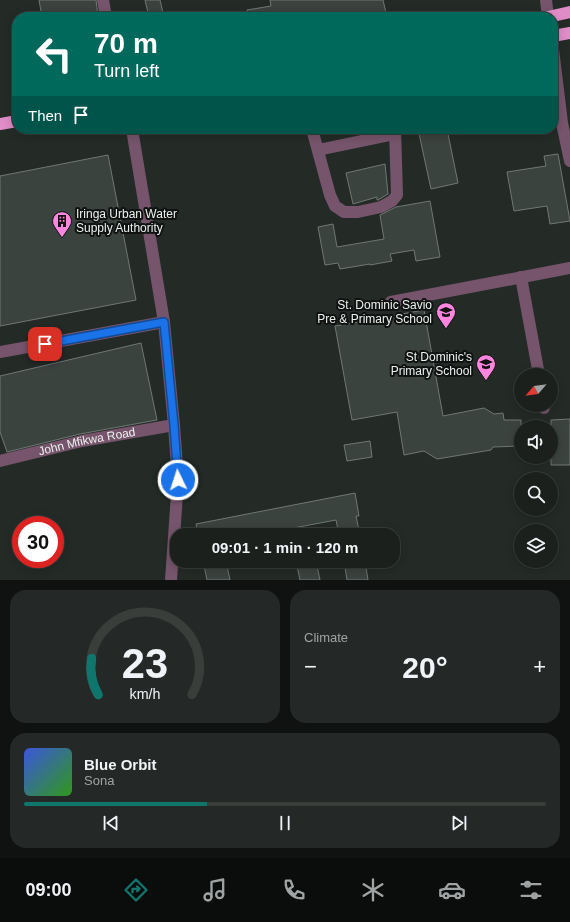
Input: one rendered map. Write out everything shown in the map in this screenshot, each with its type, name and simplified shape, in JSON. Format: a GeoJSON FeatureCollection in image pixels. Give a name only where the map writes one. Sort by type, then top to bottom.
{"type":"FeatureCollection","features":[{"type":"Feature","properties":{"kind":"highway"},"geometry":{"type":"LineString","coordinates":[[558,15],[570,12]]}},
{"type":"Feature","properties":{"kind":"highway"},"geometry":{"type":"LineString","coordinates":[[558,35],[570,33]]}},
{"type":"Feature","properties":{"kind":"highway"},"geometry":{"type":"LineString","coordinates":[[0,124],[12,122]]}},
{"type":"Feature","properties":{"kind":"street"},"geometry":{"type":"LineString","coordinates":[[103,0],[105,12]]}},
{"type":"Feature","properties":{"kind":"street"},"geometry":{"type":"LineString","coordinates":[[546,0],[547,12]]}},
{"type":"Feature","properties":{"kind":"street"},"geometry":{"type":"LineString","coordinates":[[558,90],[562,123],[570,161]]}},
{"type":"Feature","properties":{"kind":"street"},"geometry":{"type":"LineString","coordinates":[[133,134],[164,322],[174,425],[178,480],[171,580]]}},
{"type":"Feature","properties":{"kind":"street"},"geometry":{"type":"LineString","coordinates":[[313,134],[330,195],[335,206],[344,212],[358,212],[381,207],[392,201],[397,195],[395,134]]}},
{"type":"Feature","properties":{"kind":"street"},"geometry":{"type":"LineString","coordinates":[[318,150],[383,134]]}},
{"type":"Feature","properties":{"kind":"street"},"geometry":{"type":"LineString","coordinates":[[391,302],[570,268]]}},
{"type":"Feature","properties":{"kind":"street"},"geometry":{"type":"LineString","coordinates":[[521,277],[537,368]]}},
{"type":"Feature","properties":{"kind":"street"},"geometry":{"type":"LineString","coordinates":[[0,352],[164,322]]}},
{"type":"Feature","properties":{"kind":"street","name":"John Mfikwa Road"},"geometry":{"type":"LineString","coordinates":[[0,461],[82,441],[174,425]]}},
{"type":"Feature","properties":{"kind":"building"},"geometry":{"type":"Polygon","coordinates":[[[39,0],[96,0],[97,12],[41,12],[39,0]]]}},
{"type":"Feature","properties":{"kind":"building"},"geometry":{"type":"Polygon","coordinates":[[[145,0],[160,0],[163,12],[148,12],[145,0]]]}},
{"type":"Feature","properties":{"kind":"building"},"geometry":{"type":"Polygon","coordinates":[[[270,0],[383,0],[386,12],[247,12],[247,10],[271,6],[270,0]]]}},
{"type":"Feature","properties":{"kind":"building"},"geometry":{"type":"Polygon","coordinates":[[[419,134],[448,134],[458,183],[431,189],[419,134]]]}},
{"type":"Feature","properties":{"kind":"building"},"geometry":{"type":"Polygon","coordinates":[[[558,154],[570,221],[550,224],[547,206],[514,211],[507,172],[546,166],[544,156],[558,154]]]}},
{"type":"Feature","properties":{"kind":"building","name":"Iringa Urban Water Supply Authority"},"geometry":{"type":"Polygon","coordinates":[[[108,155],[136,300],[0,326],[0,176],[108,155]]]}},
{"type":"Feature","properties":{"kind":"building"},"geometry":{"type":"Polygon","coordinates":[[[385,164],[388,194],[378,200],[377,197],[353,204],[346,173],[385,164]]]}},
{"type":"Feature","properties":{"kind":"building"},"geometry":{"type":"Polygon","coordinates":[[[430,201],[440,257],[416,261],[414,250],[390,254],[392,261],[370,265],[340,269],[338,263],[325,265],[318,227],[333,224],[337,247],[384,239],[380,215],[396,207],[430,201]]]}},
{"type":"Feature","properties":{"kind":"building"},"geometry":{"type":"Polygon","coordinates":[[[424,310],[443,416],[484,408],[494,414],[503,413],[504,420],[514,420],[514,446],[493,447],[491,450],[437,459],[424,451],[404,455],[397,412],[352,420],[335,326],[424,310]]]}},
{"type":"Feature","properties":{"kind":"building"},"geometry":{"type":"Polygon","coordinates":[[[141,343],[157,420],[80,434],[7,452],[0,432],[0,376],[141,343]]]}},
{"type":"Feature","properties":{"kind":"building"},"geometry":{"type":"Polygon","coordinates":[[[570,419],[570,465],[551,465],[558,464],[558,420],[551,420],[570,419]]]}},
{"type":"Feature","properties":{"kind":"building"},"geometry":{"type":"Polygon","coordinates":[[[370,441],[372,457],[347,461],[344,445],[370,441]]]}},
{"type":"Feature","properties":{"kind":"building"},"geometry":{"type":"Polygon","coordinates":[[[355,493],[359,516],[356,516],[359,528],[338,528],[336,520],[293,528],[197,528],[196,524],[355,493]]]}},
{"type":"Feature","properties":{"kind":"building"},"geometry":{"type":"Polygon","coordinates":[[[204,568],[227,568],[230,580],[207,580],[204,568]]]}},
{"type":"Feature","properties":{"kind":"building"},"geometry":{"type":"Polygon","coordinates":[[[297,568],[317,568],[320,580],[300,580],[297,568]]]}},
{"type":"Feature","properties":{"kind":"building"},"geometry":{"type":"Polygon","coordinates":[[[345,568],[366,568],[368,580],[347,580],[345,568]]]}},
{"type":"Feature","properties":{"kind":"place","name":"Iringa Urban Water Supply Authority"},"geometry":{"type":"Point","coordinates":[62,238]}},
{"type":"Feature","properties":{"kind":"place","name":"St. Dominic Savio Pre & Primary School"},"geometry":{"type":"Point","coordinates":[446,329]}},
{"type":"Feature","properties":{"kind":"place","name":"St Dominic's Primary School"},"geometry":{"type":"Point","coordinates":[486,381]}},
{"type":"Feature","properties":{"kind":"route"},"geometry":{"type":"LineString","coordinates":[[45,344],[164,322],[178,480]]}}]}
